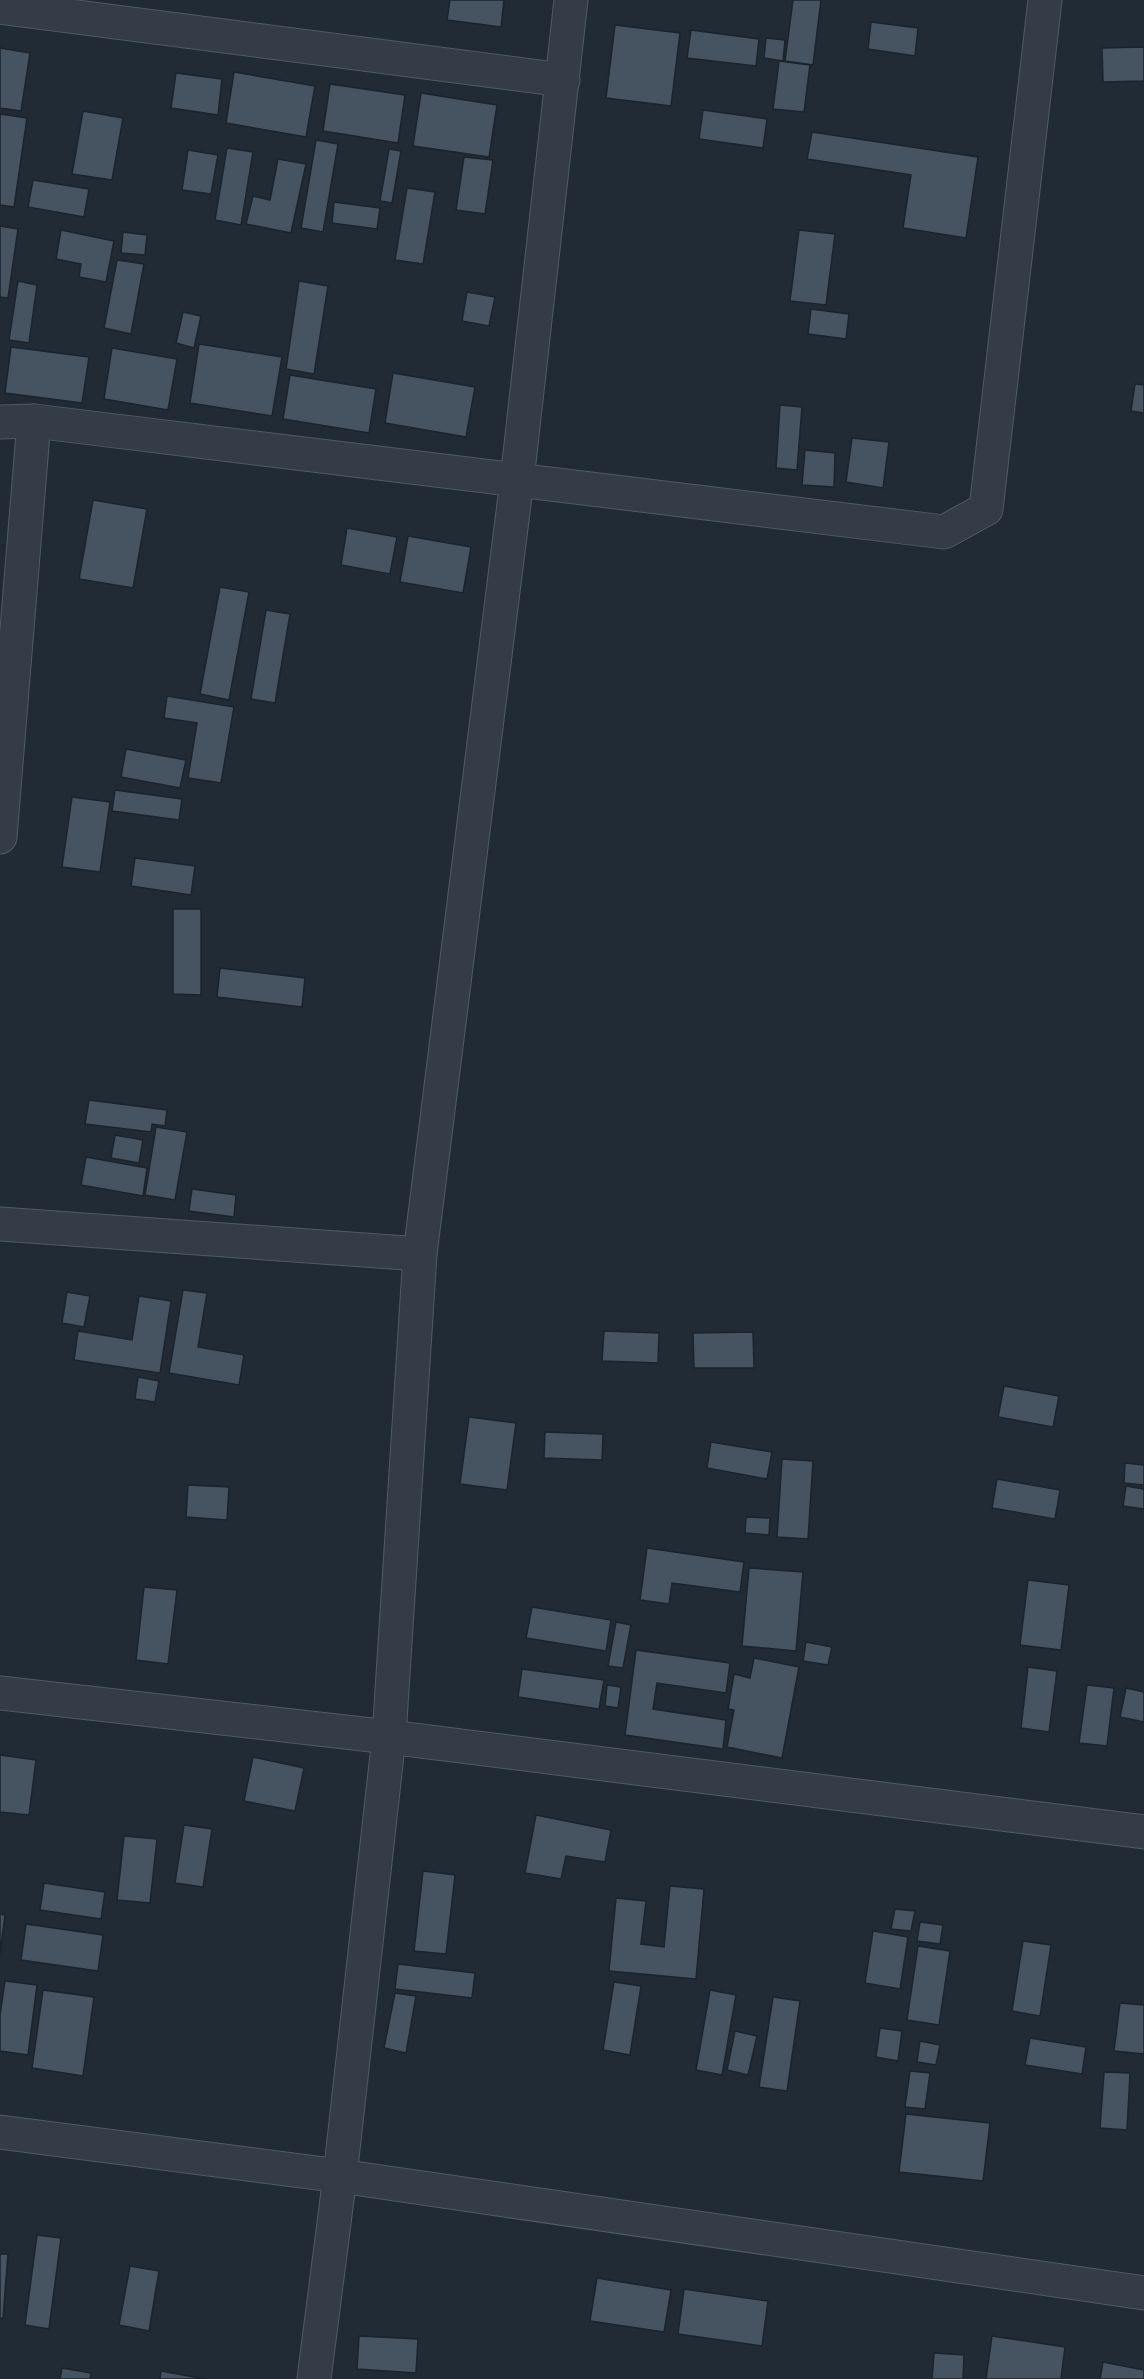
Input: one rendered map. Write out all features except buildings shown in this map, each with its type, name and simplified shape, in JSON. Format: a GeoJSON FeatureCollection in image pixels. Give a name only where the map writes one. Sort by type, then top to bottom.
{"type":"FeatureCollection","features":[{"type":"Feature","properties":{"kind":"street"},"geometry":{"type":"LineString","coordinates":[[315,2379],[390,1737],[420,1254],[517,480],[571,0]]}},
{"type":"Feature","properties":{"kind":"street"},"geometry":{"type":"LineString","coordinates":[[0,422],[34,422],[944,532],[987,509],[1045,0]]}},
{"type":"Feature","properties":{"kind":"street"},"geometry":{"type":"LineString","coordinates":[[0,7],[94,10],[562,80]]}},
{"type":"Feature","properties":{"kind":"street"},"geometry":{"type":"LineString","coordinates":[[0,837],[34,422]]}},
{"type":"Feature","properties":{"kind":"street"},"geometry":{"type":"LineString","coordinates":[[0,1224],[420,1254]]}},
{"type":"Feature","properties":{"kind":"street"},"geometry":{"type":"LineString","coordinates":[[0,1693],[390,1737],[1144,1832]]}},
{"type":"Feature","properties":{"kind":"street"},"geometry":{"type":"LineString","coordinates":[[0,2132],[340,2176],[1144,2293]]}}]}
